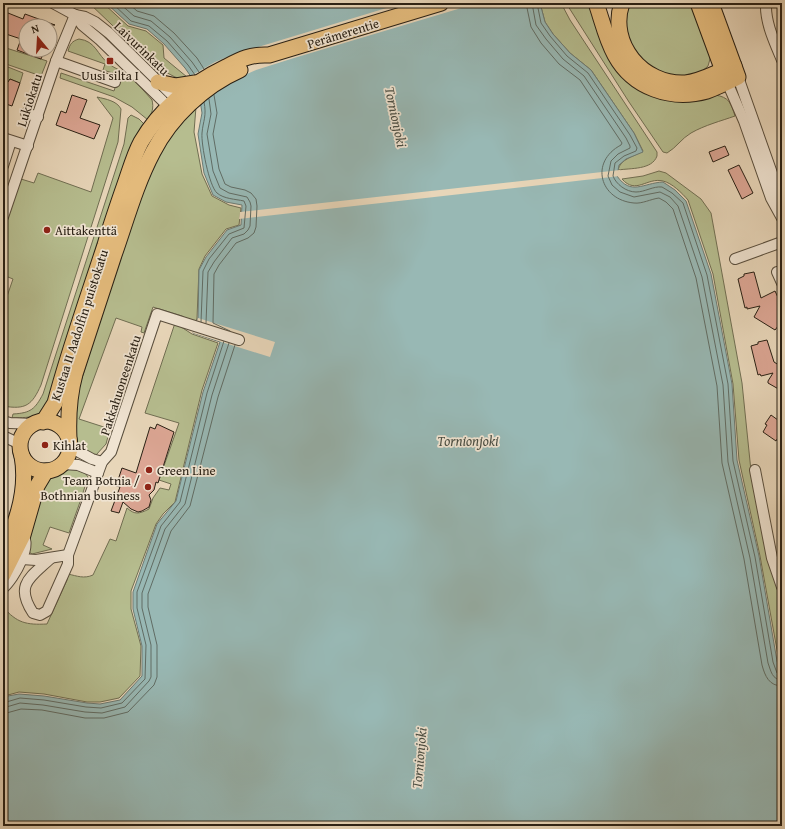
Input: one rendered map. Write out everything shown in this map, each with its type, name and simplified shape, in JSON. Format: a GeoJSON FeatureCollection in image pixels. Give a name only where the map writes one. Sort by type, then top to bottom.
{"type":"FeatureCollection","features":[{"type":"Feature","properties":{"kind":"highway","name":"Perämerentie"},"geometry":{"type":"LineString","coordinates":[[185,98],[236,72],[260,62],[268,55],[441,3]]}},
{"type":"Feature","properties":{"kind":"highway"},"geometry":{"type":"LineString","coordinates":[[596,3],[614,54],[622,67],[632,78],[643,85],[653,90],[678,95],[708,90],[730,74]]}},
{"type":"Feature","properties":{"kind":"highway"},"geometry":{"type":"LineString","coordinates":[[622,3],[619,15],[620,35],[626,51],[645,72],[664,81],[676,83],[687,83],[700,79],[730,74]]}},
{"type":"Feature","properties":{"kind":"highway"},"geometry":{"type":"LineString","coordinates":[[698,3],[730,74]]}},
{"type":"Feature","properties":{"kind":"highway"},"geometry":{"type":"LineString","coordinates":[[711,3],[730,74]]}},
{"type":"Feature","properties":{"kind":"highway"},"geometry":{"type":"LineString","coordinates":[[158,82],[176,86],[185,98]]}},
{"type":"Feature","properties":{"kind":"highway","name":"Kustaa II Aadolfin puistokatu"},"geometry":{"type":"LineString","coordinates":[[38,423],[54,403],[108,234],[135,156],[150,129],[185,98]]}},
{"type":"Feature","properties":{"kind":"highway","name":"Kustaa II Aadolfin puistokatu"},"geometry":{"type":"LineString","coordinates":[[70,443],[68,414],[71,388],[120,237],[138,186],[153,152],[185,98]]}},
{"type":"Feature","properties":{"kind":"highway"},"geometry":{"type":"LineString","coordinates":[[3,574],[24,485],[24,470],[21,450],[21,439],[26,430],[38,423],[52,422],[61,427],[70,443],[69,454],[63,464],[52,470],[46,471],[36,470],[31,467],[24,460],[21,450]]}},
{"type":"Feature","properties":{"kind":"highway"},"geometry":{"type":"LineString","coordinates":[[3,551],[46,471]]}},
{"type":"Feature","properties":{"kind":"street","name":"Laivurinkatu"},"geometry":{"type":"LineString","coordinates":[[53,3],[75,15],[85,17],[95,22],[109,33],[158,82],[185,98]]}},
{"type":"Feature","properties":{"kind":"street"},"geometry":{"type":"LineString","coordinates":[[766,3],[771,32],[782,60]]}},
{"type":"Feature","properties":{"kind":"street","name":"Laivurinkatu"},"geometry":{"type":"LineString","coordinates":[[75,15],[82,25],[100,40],[185,98]]}},
{"type":"Feature","properties":{"kind":"street","name":"Lukiokatu"},"geometry":{"type":"LineString","coordinates":[[4,211],[28,146],[56,61],[75,15]]}},
{"type":"Feature","properties":{"kind":"street"},"geometry":{"type":"LineString","coordinates":[[56,61],[115,82]]}},
{"type":"Feature","properties":{"kind":"street"},"geometry":{"type":"LineString","coordinates":[[730,74],[770,198],[782,217]]}},
{"type":"Feature","properties":{"kind":"street"},"geometry":{"type":"LineString","coordinates":[[26,113],[38,117]]}},
{"type":"Feature","properties":{"kind":"street"},"geometry":{"type":"LineString","coordinates":[[3,166],[7,139],[28,146]]}},
{"type":"Feature","properties":{"kind":"street"},"geometry":{"type":"LineString","coordinates":[[735,259],[782,242]]}},
{"type":"Feature","properties":{"kind":"street"},"geometry":{"type":"LineString","coordinates":[[777,272],[782,283]]}},
{"type":"Feature","properties":{"kind":"street","name":"Pakkahuoneenkatu"},"geometry":{"type":"LineString","coordinates":[[51,558],[25,584],[24,594],[33,613],[40,614],[47,611],[68,559],[102,462],[111,452],[157,314],[239,340]]}},
{"type":"Feature","properties":{"kind":"street"},"geometry":{"type":"LineString","coordinates":[[3,421],[10,423],[38,423]]}},
{"type":"Feature","properties":{"kind":"street"},"geometry":{"type":"LineString","coordinates":[[3,436],[21,450]]}},
{"type":"Feature","properties":{"kind":"street"},"geometry":{"type":"LineString","coordinates":[[70,443],[83,454],[102,462]]}},
{"type":"Feature","properties":{"kind":"street"},"geometry":{"type":"LineString","coordinates":[[63,464],[78,465],[98,473]]}},
{"type":"Feature","properties":{"kind":"street"},"geometry":{"type":"LineString","coordinates":[[755,470],[772,558],[780,573],[782,587]]}},
{"type":"Feature","properties":{"kind":"street"},"geometry":{"type":"LineString","coordinates":[[3,588],[12,579],[22,559],[26,546],[13,533]]}},
{"type":"Feature","properties":{"kind":"street"},"geometry":{"type":"LineString","coordinates":[[22,559],[68,559]]}},
{"type":"Feature","properties":{"kind":"green space"},"geometry":{"type":"Polygon","coordinates":[[[89,3],[103,3],[128,26],[146,31],[163,45],[164,58],[187,77],[182,79],[175,77],[156,67],[89,3]]]}},
{"type":"Feature","properties":{"kind":"green space"},"geometry":{"type":"Polygon","coordinates":[[[540,3],[561,3],[570,20],[657,152],[657,156],[651,164],[640,168],[618,170],[619,166],[625,160],[643,151],[634,133],[591,70],[570,53],[553,34],[545,22],[540,3]]]}},
{"type":"Feature","properties":{"kind":"green space"},"geometry":{"type":"Polygon","coordinates":[[[566,3],[590,3],[610,57],[723,97],[731,104],[735,116],[696,130],[667,153],[663,152],[629,102],[566,3]]]}},
{"type":"Feature","properties":{"kind":"green space"},"geometry":{"type":"Polygon","coordinates":[[[626,3],[692,3],[709,50],[710,59],[708,66],[699,74],[677,78],[645,66],[626,40],[626,3]]]}},
{"type":"Feature","properties":{"kind":"green space"},"geometry":{"type":"Polygon","coordinates":[[[79,39],[85,40],[93,45],[111,66],[128,75],[152,100],[153,106],[148,120],[132,107],[114,97],[60,78],[61,73],[114,91],[119,75],[103,70],[105,64],[68,51],[72,43],[79,39]]]}},
{"type":"Feature","properties":{"kind":"green space"},"geometry":{"type":"Polygon","coordinates":[[[3,47],[18,52],[18,58],[38,58],[47,61],[41,76],[3,63],[3,47]]]}},
{"type":"Feature","properties":{"kind":"green space"},"geometry":{"type":"Polygon","coordinates":[[[3,65],[23,73],[20,83],[10,79],[8,82],[3,81],[3,65]]]}},
{"type":"Feature","properties":{"kind":"green space"},"geometry":{"type":"Polygon","coordinates":[[[97,97],[114,102],[121,109],[118,142],[41,385],[34,397],[27,404],[17,407],[3,406],[3,357],[5,351],[3,350],[3,308],[13,279],[3,275],[3,227],[21,179],[34,183],[38,173],[91,192],[113,118],[97,97]]]}},
{"type":"Feature","properties":{"kind":"green space"},"geometry":{"type":"Polygon","coordinates":[[[196,107],[194,132],[202,174],[212,196],[229,205],[241,208],[239,225],[226,229],[205,256],[199,269],[197,318],[195,325],[182,316],[153,307],[144,333],[141,332],[142,327],[116,318],[79,419],[110,429],[106,444],[96,455],[89,454],[80,448],[76,441],[74,404],[125,239],[148,176],[165,140],[196,107]]]}},
{"type":"Feature","properties":{"kind":"green space"},"geometry":{"type":"Polygon","coordinates":[[[131,115],[139,119],[145,125],[50,398],[43,410],[35,416],[12,418],[13,414],[24,413],[35,407],[43,394],[124,144],[128,118],[131,115]]]}},
{"type":"Feature","properties":{"kind":"green space"},"geometry":{"type":"Polygon","coordinates":[[[659,171],[666,173],[701,199],[711,213],[742,383],[751,471],[770,559],[782,593],[782,668],[779,661],[760,556],[739,460],[733,384],[713,274],[688,200],[683,194],[673,186],[663,181],[657,180],[632,186],[627,184],[622,179],[643,176],[659,171]]]}},
{"type":"Feature","properties":{"kind":"green space"},"geometry":{"type":"Polygon","coordinates":[[[175,323],[192,334],[218,343],[202,390],[175,502],[163,514],[156,524],[131,591],[131,609],[141,646],[140,676],[119,698],[100,702],[87,702],[44,694],[19,692],[3,698],[3,607],[13,617],[22,622],[47,624],[67,580],[68,574],[84,577],[93,575],[110,539],[116,541],[127,508],[135,513],[146,511],[149,509],[153,498],[160,488],[169,490],[171,484],[159,480],[179,423],[145,413],[175,323]]]}},
{"type":"Feature","properties":{"kind":"green space"},"geometry":{"type":"Polygon","coordinates":[[[72,468],[85,473],[88,477],[69,533],[50,527],[43,545],[52,549],[32,554],[29,552],[30,533],[37,505],[47,478],[65,469],[72,468]]]}},
{"type":"Feature","properties":{"kind":"water","name":"Tornionjoki"},"geometry":{"type":"Polygon","coordinates":[[[106,3],[540,3],[545,22],[553,34],[570,53],[591,70],[634,133],[643,152],[626,159],[619,165],[617,176],[627,186],[632,187],[663,182],[675,190],[686,201],[711,274],[732,384],[737,460],[759,556],[777,661],[782,676],[782,826],[3,826],[3,775],[5,765],[3,740],[4,700],[8,696],[19,694],[100,704],[120,700],[142,676],[142,646],[133,609],[133,592],[157,524],[176,501],[203,392],[220,342],[193,333],[198,318],[199,270],[206,257],[227,230],[241,225],[242,205],[226,202],[213,195],[204,173],[198,134],[202,113],[199,94],[194,81],[164,44],[147,29],[129,24],[106,3]]]}},
{"type":"Feature","properties":{"kind":"pier"},"geometry":{"type":"Polygon","coordinates":[[[403,3],[478,3],[294,58],[256,70],[238,78],[189,77],[215,62],[232,55],[403,3]]]}},
{"type":"Feature","properties":{"kind":"pier"},"geometry":{"type":"Polygon","coordinates":[[[620,170],[620,176],[239,219],[240,212],[620,170]]]}},
{"type":"Feature","properties":{"kind":"pier"},"geometry":{"type":"Polygon","coordinates":[[[198,318],[275,342],[270,357],[193,333],[198,318]]]}},
{"type":"Feature","properties":{"kind":"building"},"geometry":{"type":"Polygon","coordinates":[[[3,11],[20,18],[18,18],[18,38],[3,33],[3,11]]]}},
{"type":"Feature","properties":{"kind":"building"},"geometry":{"type":"Polygon","coordinates":[[[25,14],[36,18],[23,18],[25,14]]]}},
{"type":"Feature","properties":{"kind":"building"},"geometry":{"type":"Polygon","coordinates":[[[10,79],[20,83],[12,106],[3,103],[3,81],[8,82],[10,79]]]}},
{"type":"Feature","properties":{"kind":"building"},"geometry":{"type":"Polygon","coordinates":[[[72,95],[87,100],[80,118],[100,125],[94,139],[56,125],[61,111],[66,113],[72,95]]]}},
{"type":"Feature","properties":{"kind":"building"},"geometry":{"type":"Polygon","coordinates":[[[725,146],[729,155],[713,162],[709,152],[725,146]]]}},
{"type":"Feature","properties":{"kind":"building"},"geometry":{"type":"Polygon","coordinates":[[[739,165],[753,193],[742,199],[728,170],[739,165]]]}},
{"type":"Feature","properties":{"kind":"building"},"geometry":{"type":"Polygon","coordinates":[[[754,272],[761,298],[775,291],[782,306],[782,327],[779,325],[775,330],[754,317],[760,306],[747,309],[747,307],[745,308],[738,279],[744,276],[744,274],[754,272]]]}},
{"type":"Feature","properties":{"kind":"building"},"geometry":{"type":"Polygon","coordinates":[[[767,340],[774,362],[782,367],[782,391],[768,383],[773,373],[761,376],[760,374],[758,375],[751,346],[758,344],[758,342],[767,340]]]}},
{"type":"Feature","properties":{"kind":"building"},"geometry":{"type":"Polygon","coordinates":[[[771,415],[782,423],[782,442],[777,439],[776,441],[763,432],[767,425],[765,424],[771,415]]]}},
{"type":"Feature","properties":{"kind":"building","name":"Green Line"},"geometry":{"type":"Polygon","coordinates":[[[157,424],[174,432],[158,483],[156,482],[154,490],[149,495],[151,500],[149,507],[138,512],[131,509],[123,502],[119,513],[111,511],[120,487],[116,486],[122,468],[136,473],[150,427],[155,429],[157,424]]]}},
{"type":"Feature","properties":{"kind":"place","name":"Uusi silta I"},"geometry":{"type":"Point","coordinates":[110,61]}},
{"type":"Feature","properties":{"kind":"place","name":"Aittakenttä"},"geometry":{"type":"Point","coordinates":[47,230]}},
{"type":"Feature","properties":{"kind":"place","name":"Kihlat"},"geometry":{"type":"Point","coordinates":[45,445]}},
{"type":"Feature","properties":{"kind":"place","name":"Green Line"},"geometry":{"type":"Point","coordinates":[149,470]}},
{"type":"Feature","properties":{"kind":"place","name":"Team Botnia / Bothnian business"},"geometry":{"type":"Point","coordinates":[148,487]}}]}
